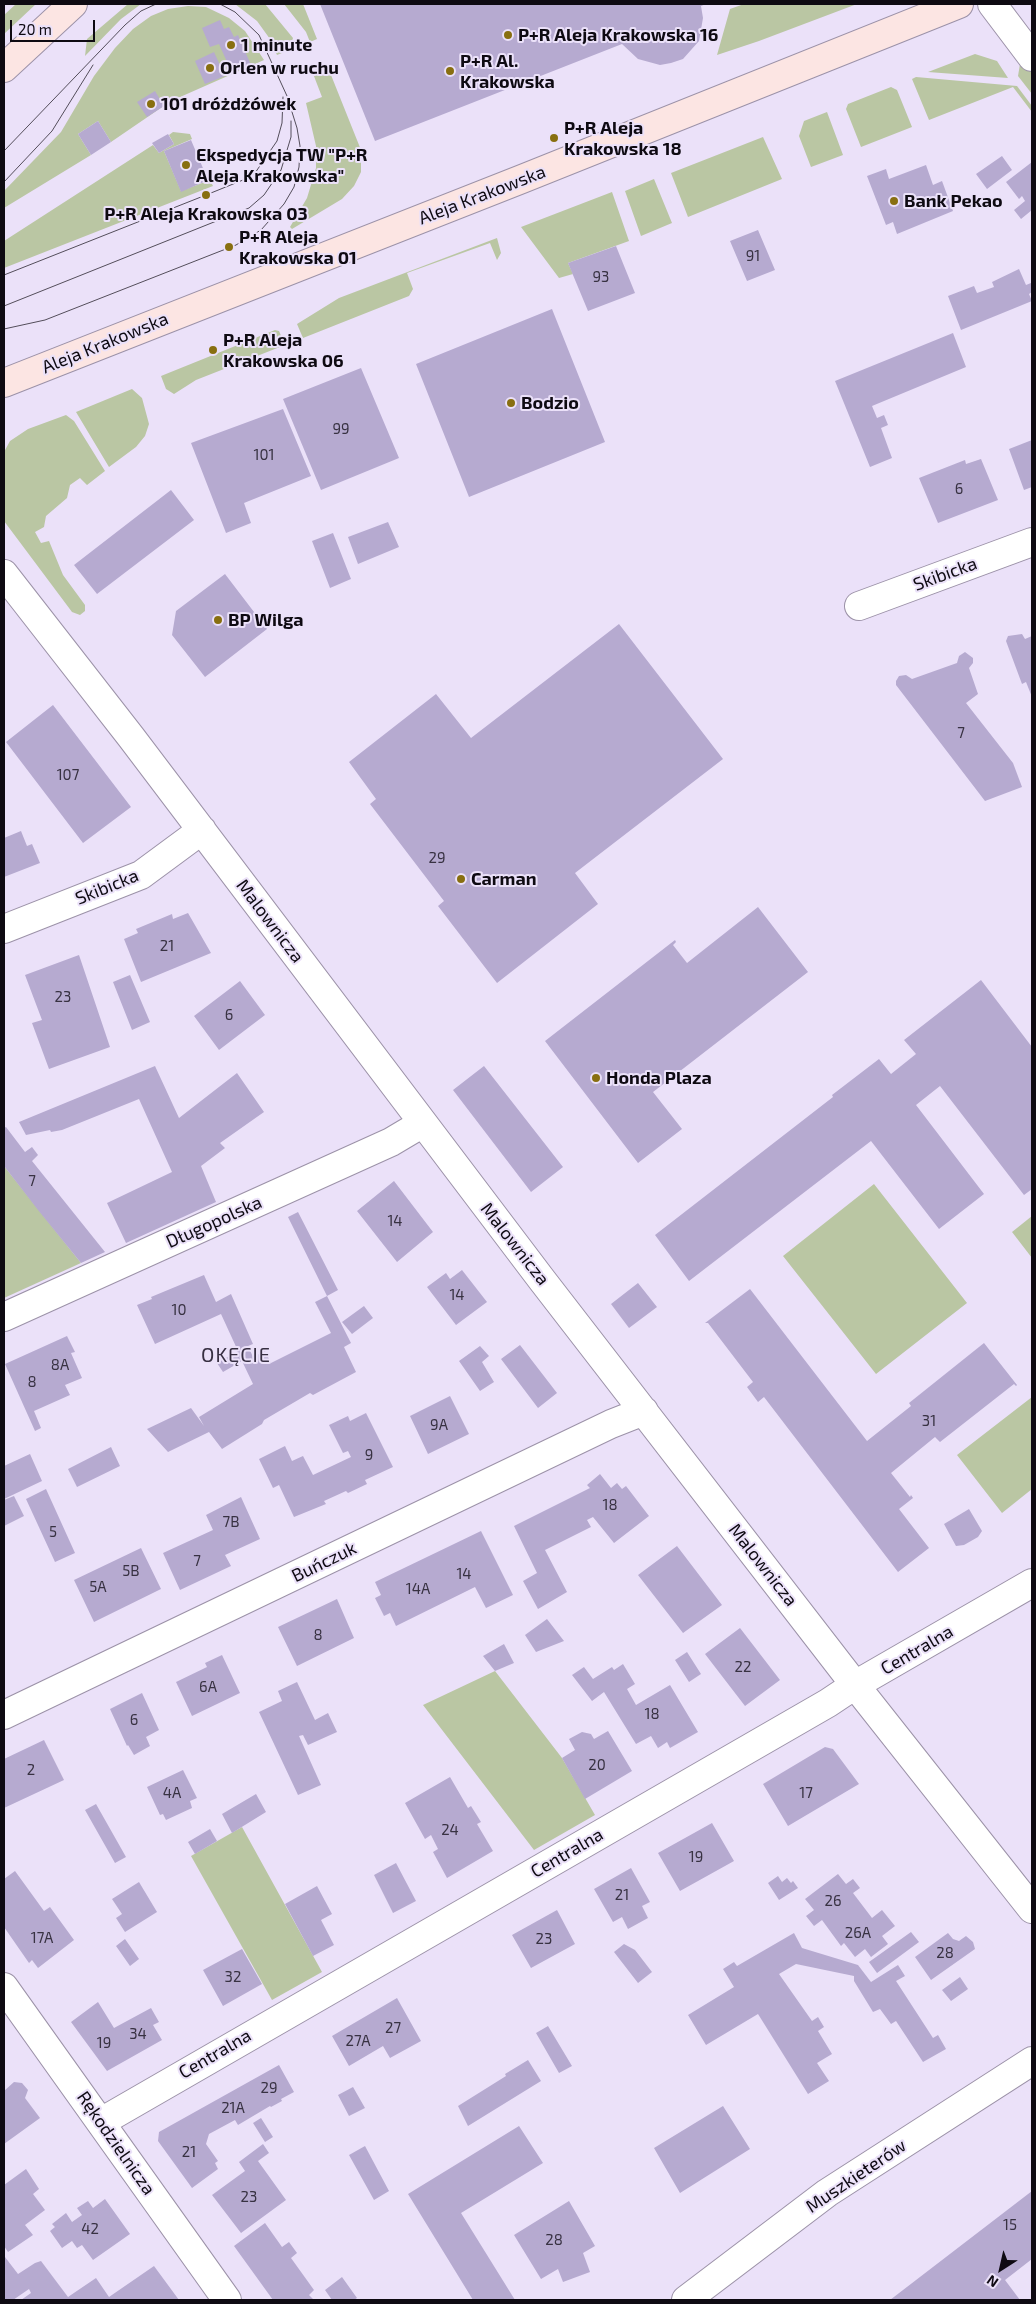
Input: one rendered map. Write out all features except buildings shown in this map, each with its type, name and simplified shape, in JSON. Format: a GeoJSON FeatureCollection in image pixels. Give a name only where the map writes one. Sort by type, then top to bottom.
{"type":"FeatureCollection","features":[{"type":"Feature","properties":{"kind":"main road"},"geometry":{"type":"LineString","coordinates":[[4,68],[73,4]]}},
{"type":"Feature","properties":{"kind":"main road","name":"Aleja Krakowska"},"geometry":{"type":"LineString","coordinates":[[4,383],[959,4]]}},
{"type":"Feature","properties":{"kind":"street"},"geometry":{"type":"LineString","coordinates":[[992,4],[1032,57]]}},
{"type":"Feature","properties":{"kind":"street","name":"Skibicka"},"geometry":{"type":"LineString","coordinates":[[859,606],[1032,542]]}},
{"type":"Feature","properties":{"kind":"street","name":"Malownicza"},"geometry":{"type":"LineString","coordinates":[[4,574],[202,830],[423,1123],[644,1411],[1032,1909]]}},
{"type":"Feature","properties":{"kind":"street","name":"Skibicka"},"geometry":{"type":"LineString","coordinates":[[4,929],[141,875],[202,830]]}},
{"type":"Feature","properties":{"kind":"street","name":"Długopolska"},"geometry":{"type":"LineString","coordinates":[[4,1317],[391,1142],[423,1123]]}},
{"type":"Feature","properties":{"kind":"street","name":"Buńczuk"},"geometry":{"type":"LineString","coordinates":[[4,1715],[611,1424],[644,1411]]}},
{"type":"Feature","properties":{"kind":"street","name":"Centralna"},"geometry":{"type":"LineString","coordinates":[[100,2122],[828,1704],[856,1685],[1032,1583]]}},
{"type":"Feature","properties":{"kind":"street","name":"Rękodzielnicza"},"geometry":{"type":"LineString","coordinates":[[4,1987],[227,2300]]}},
{"type":"Feature","properties":{"kind":"street","name":"Muszkieterów"},"geometry":{"type":"LineString","coordinates":[[686,2300],[827,2193],[1032,2061]]}},
{"type":"Feature","properties":{"kind":"green space"},"geometry":{"type":"Polygon","coordinates":[[[16,4],[36,4],[4,34],[4,15],[16,4]]]}},
{"type":"Feature","properties":{"kind":"green space"},"geometry":{"type":"Polygon","coordinates":[[[128,4],[141,4],[121,19],[85,56],[87,39],[128,4]]]}},
{"type":"Feature","properties":{"kind":"green space"},"geometry":{"type":"Polygon","coordinates":[[[235,4],[265,4],[293,38],[289,50],[277,55],[270,39],[257,21],[235,4]]]}},
{"type":"Feature","properties":{"kind":"green space"},"geometry":{"type":"Polygon","coordinates":[[[284,4],[303,4],[317,39],[310,42],[306,32],[284,4]]]}},
{"type":"Feature","properties":{"kind":"green space"},"geometry":{"type":"Polygon","coordinates":[[[744,4],[857,4],[717,55],[730,9],[744,4]]]}},
{"type":"Feature","properties":{"kind":"green space"},"geometry":{"type":"Polygon","coordinates":[[[188,6],[206,7],[229,18],[245,31],[264,60],[171,101],[111,142],[98,121],[78,134],[91,155],[4,208],[4,191],[61,132],[94,76],[115,48],[133,29],[151,16],[168,9],[188,6]]]}},
{"type":"Feature","properties":{"kind":"green space"},"geometry":{"type":"Polygon","coordinates":[[[975,54],[997,61],[1008,78],[928,72],[975,54]]]}},
{"type":"Feature","properties":{"kind":"green space"},"geometry":{"type":"Polygon","coordinates":[[[1024,62],[1032,73],[1032,94],[1018,76],[1020,64],[1024,62]]]}},
{"type":"Feature","properties":{"kind":"green space"},"geometry":{"type":"Polygon","coordinates":[[[327,65],[361,150],[361,172],[354,186],[342,199],[292,229],[290,227],[307,198],[316,168],[316,146],[306,103],[322,97],[312,71],[327,65]]]}},
{"type":"Feature","properties":{"kind":"green space"},"geometry":{"type":"Polygon","coordinates":[[[916,77],[1017,86],[1032,106],[1032,112],[1013,87],[929,120],[912,79],[916,77]]]}},
{"type":"Feature","properties":{"kind":"green space"},"geometry":{"type":"Polygon","coordinates":[[[891,87],[897,90],[912,127],[861,147],[846,109],[848,104],[891,87]]]}},
{"type":"Feature","properties":{"kind":"green space"},"geometry":{"type":"Polygon","coordinates":[[[827,112],[843,155],[811,167],[799,136],[804,121],[827,112]]]}},
{"type":"Feature","properties":{"kind":"green space"},"geometry":{"type":"Polygon","coordinates":[[[173,132],[190,134],[192,139],[164,151],[181,191],[210,180],[213,186],[4,268],[4,241],[153,145],[159,153],[174,144],[169,135],[173,132]]]}},
{"type":"Feature","properties":{"kind":"green space"},"geometry":{"type":"Polygon","coordinates":[[[763,137],[782,179],[688,217],[671,173],[763,137]]]}},
{"type":"Feature","properties":{"kind":"green space"},"geometry":{"type":"Polygon","coordinates":[[[654,179],[672,223],[641,236],[625,191],[654,179]]]}},
{"type":"Feature","properties":{"kind":"green space"},"geometry":{"type":"Polygon","coordinates":[[[612,192],[629,241],[568,263],[573,274],[559,278],[521,227],[612,192]]]}},
{"type":"Feature","properties":{"kind":"green space"},"geometry":{"type":"Polygon","coordinates":[[[497,238],[501,253],[497,260],[490,243],[407,273],[413,289],[409,296],[303,338],[297,324],[339,298],[497,238]]]}},
{"type":"Feature","properties":{"kind":"green space"},"geometry":{"type":"Polygon","coordinates":[[[275,330],[279,331],[285,345],[196,380],[174,394],[166,389],[161,376],[275,330]]]}},
{"type":"Feature","properties":{"kind":"green space"},"geometry":{"type":"Polygon","coordinates":[[[132,389],[142,398],[149,424],[145,436],[136,447],[109,467],[76,412],[132,389]]]}},
{"type":"Feature","properties":{"kind":"green space"},"geometry":{"type":"Polygon","coordinates":[[[66,415],[74,421],[105,471],[87,485],[80,478],[70,485],[67,498],[46,516],[44,527],[35,532],[41,543],[49,541],[63,575],[85,605],[85,611],[80,615],[72,612],[4,521],[4,452],[10,441],[28,429],[66,415]]]}},
{"type":"Feature","properties":{"kind":"green space"},"geometry":{"type":"Polygon","coordinates":[[[4,1166],[81,1263],[4,1298],[4,1166]]]}},
{"type":"Feature","properties":{"kind":"green space"},"geometry":{"type":"Polygon","coordinates":[[[874,1184],[967,1303],[876,1374],[783,1256],[874,1184]]]}},
{"type":"Feature","properties":{"kind":"green space"},"geometry":{"type":"Polygon","coordinates":[[[1032,1216],[1032,1258],[1012,1232],[1032,1216]]]}},
{"type":"Feature","properties":{"kind":"green space"},"geometry":{"type":"Polygon","coordinates":[[[1032,1397],[1032,1489],[1002,1513],[957,1455],[1032,1397]]]}},
{"type":"Feature","properties":{"kind":"green space"},"geometry":{"type":"Polygon","coordinates":[[[495,1671],[562,1758],[595,1815],[534,1850],[423,1705],[495,1671]]]}},
{"type":"Feature","properties":{"kind":"green space"},"geometry":{"type":"Polygon","coordinates":[[[242,1827],[322,1972],[272,2000],[191,1856],[242,1827]]]}},
{"type":"Feature","properties":{"kind":"tram line"},"geometry":{"type":"LineString","coordinates":[[4,151],[125,25],[141,11],[156,4]]}},
{"type":"Feature","properties":{"kind":"tram line"},"geometry":{"type":"LineString","coordinates":[[4,329],[45,320],[236,245],[261,230],[284,204],[294,187],[299,167],[300,146],[297,128],[287,96],[259,35],[235,12],[220,4]]}},
{"type":"Feature","properties":{"kind":"tram line"},"geometry":{"type":"LineString","coordinates":[[4,182],[52,131],[93,65]]}},
{"type":"Feature","properties":{"kind":"tram line"},"geometry":{"type":"LineString","coordinates":[[4,275],[243,180],[255,173],[277,141],[282,123],[283,97]]}},
{"type":"Feature","properties":{"kind":"tram line"},"geometry":{"type":"LineString","coordinates":[[4,306],[249,208],[264,195],[281,170],[291,137],[291,121]]}},
{"type":"Feature","properties":{"kind":"place","name":"P+R Aleja Krakowska 16"},"geometry":{"type":"Point","coordinates":[508,35]}},
{"type":"Feature","properties":{"kind":"place","name":"1 minute"},"geometry":{"type":"Point","coordinates":[231,45]}},
{"type":"Feature","properties":{"kind":"place","name":"Orlen w ruchu"},"geometry":{"type":"Point","coordinates":[210,68]}},
{"type":"Feature","properties":{"kind":"place","name":"P+R Al. Krakowska"},"geometry":{"type":"Point","coordinates":[450,71]}},
{"type":"Feature","properties":{"kind":"place","name":"101 dróżdżówek"},"geometry":{"type":"Point","coordinates":[151,104]}},
{"type":"Feature","properties":{"kind":"place","name":"P+R Aleja Krakowska 18"},"geometry":{"type":"Point","coordinates":[554,138]}},
{"type":"Feature","properties":{"kind":"place","name":"Ekspedycja TW \"P+R Aleja Krakowska\""},"geometry":{"type":"Point","coordinates":[186,165]}},
{"type":"Feature","properties":{"kind":"place","name":"P+R Aleja Krakowska 03"},"geometry":{"type":"Point","coordinates":[206,195]}},
{"type":"Feature","properties":{"kind":"place","name":"Bank Pekao"},"geometry":{"type":"Point","coordinates":[894,201]}},
{"type":"Feature","properties":{"kind":"place","name":"P+R Aleja Krakowska 01"},"geometry":{"type":"Point","coordinates":[229,247]}},
{"type":"Feature","properties":{"kind":"place","name":"P+R Aleja Krakowska 06"},"geometry":{"type":"Point","coordinates":[213,350]}},
{"type":"Feature","properties":{"kind":"place","name":"Bodzio"},"geometry":{"type":"Point","coordinates":[511,403]}},
{"type":"Feature","properties":{"kind":"place","name":"BP Wilga"},"geometry":{"type":"Point","coordinates":[218,620]}},
{"type":"Feature","properties":{"kind":"place","name":"Carman"},"geometry":{"type":"Point","coordinates":[461,879]}},
{"type":"Feature","properties":{"kind":"place","name":"Honda Plaza"},"geometry":{"type":"Point","coordinates":[596,1078]}},
{"type":"Feature","properties":{"kind":"district","name":"OKĘCIE"},"geometry":{"type":"Point","coordinates":[236,1355]}}]}
